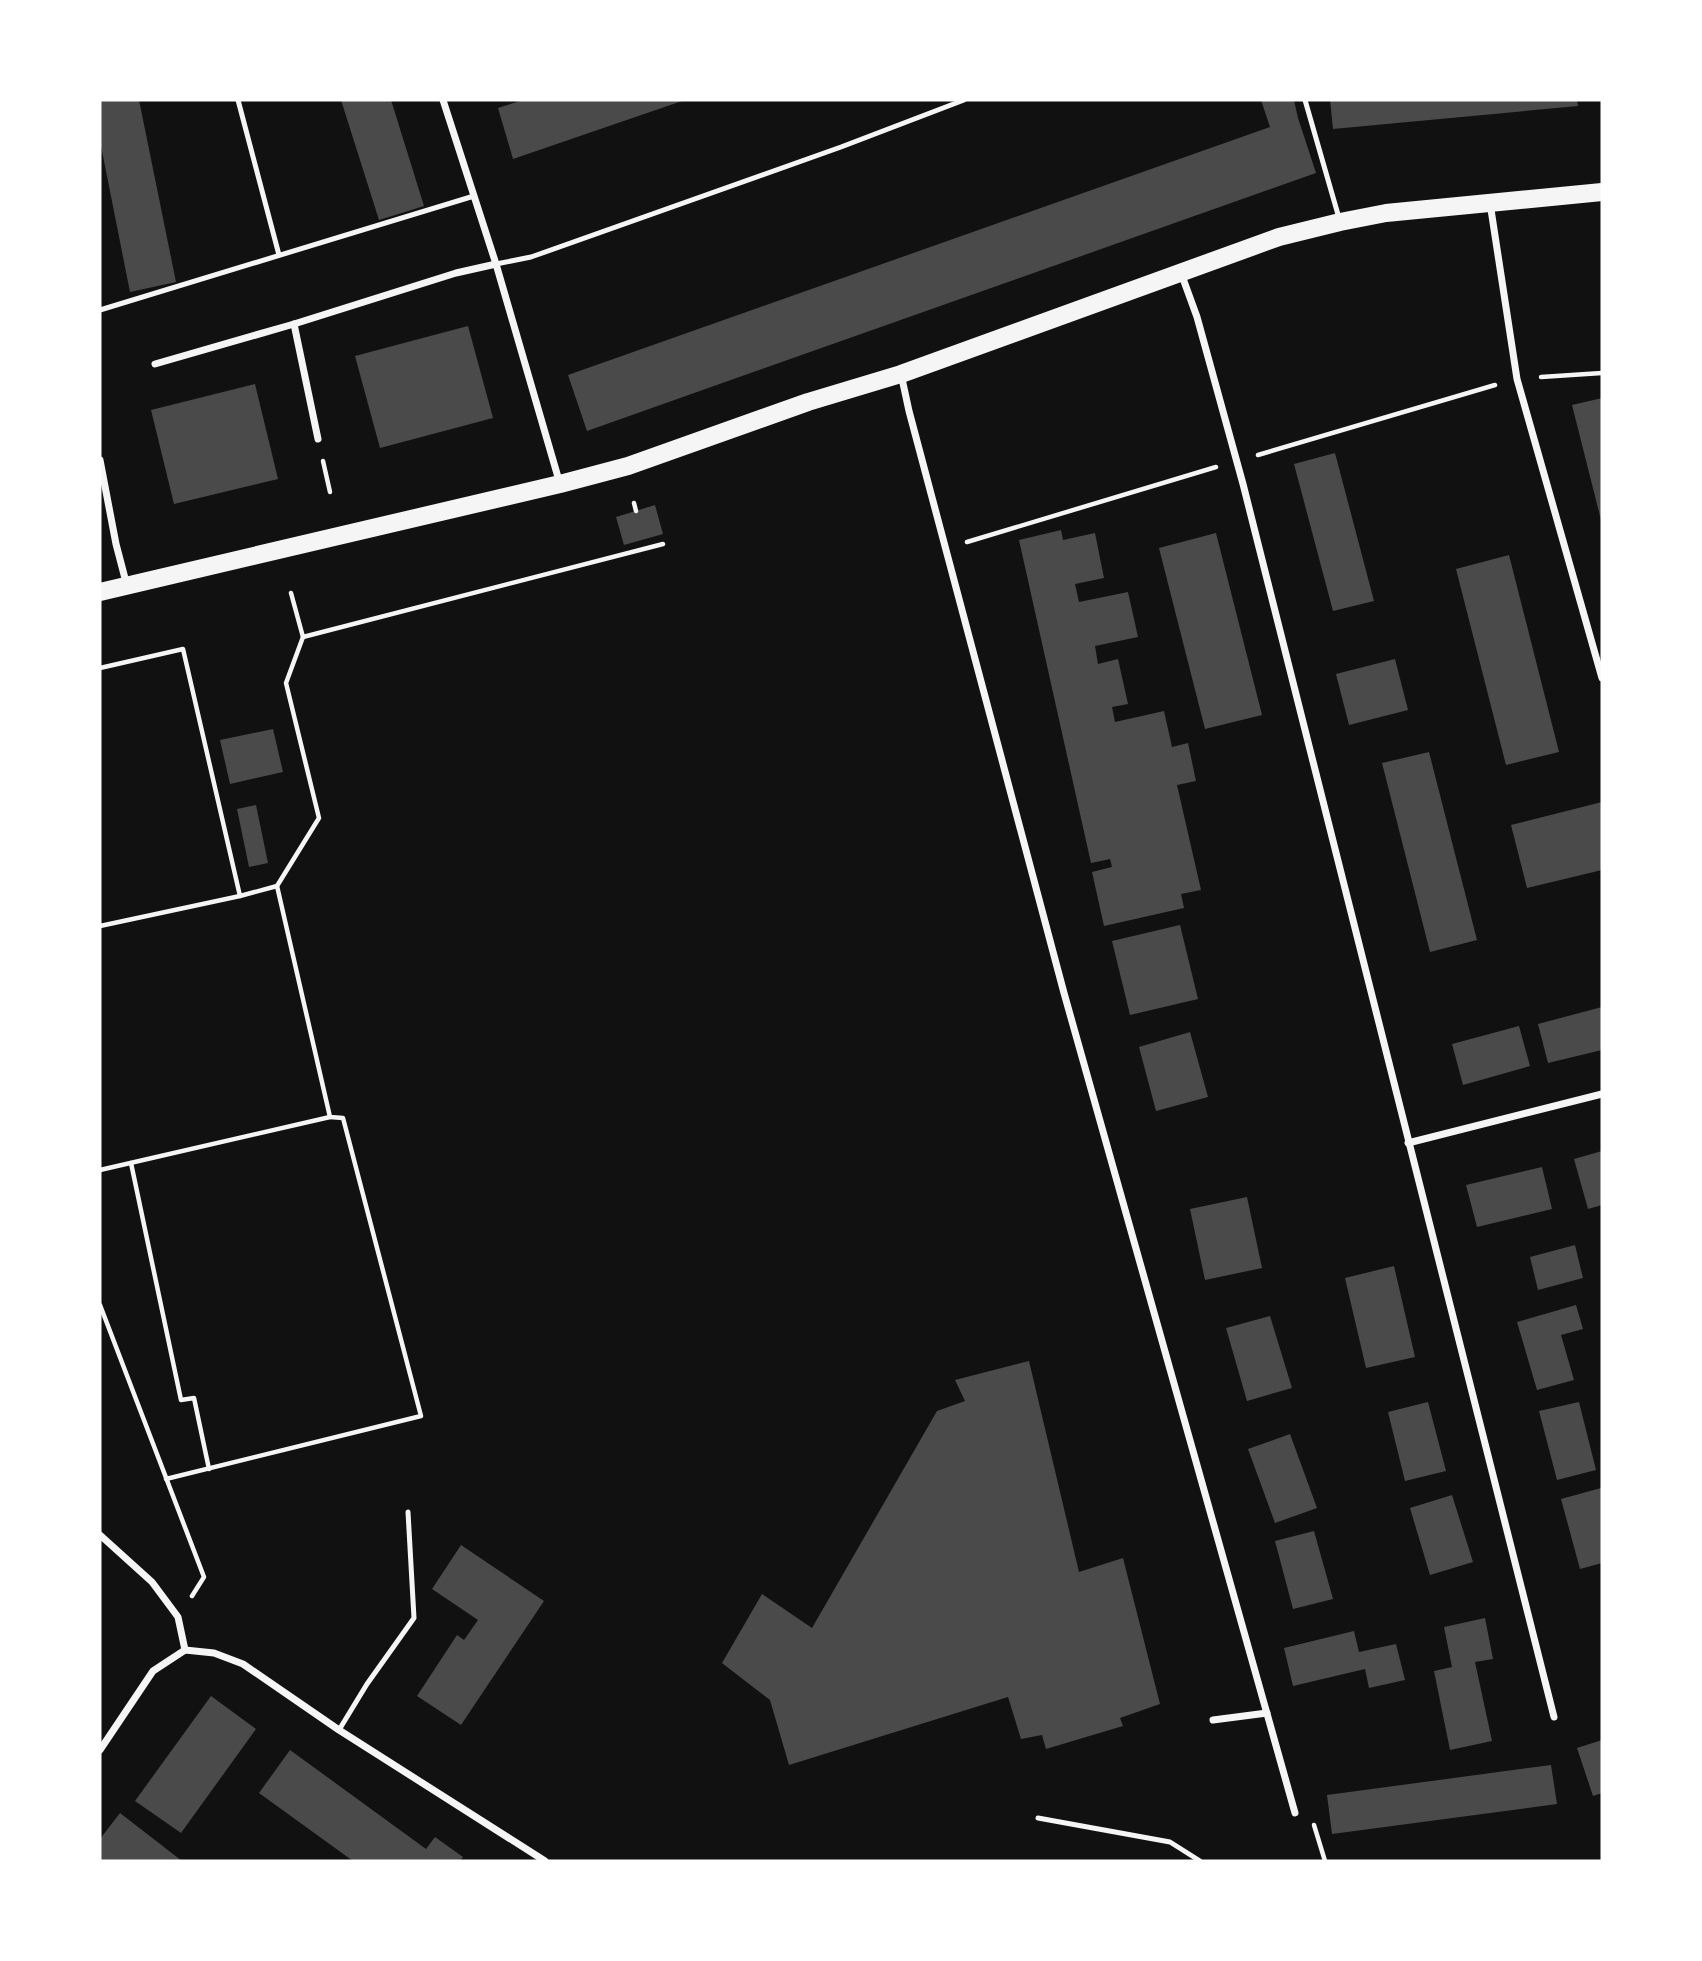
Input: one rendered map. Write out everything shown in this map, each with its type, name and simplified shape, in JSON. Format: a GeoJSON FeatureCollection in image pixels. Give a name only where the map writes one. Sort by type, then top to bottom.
{"type":"FeatureCollection","features":[{"type":"Feature","properties":{"kind":"main road"},"geometry":{"type":"LineString","coordinates":[[100,592],[628,466],[808,402],[901,374],[1279,237],[1387,214],[1602,192]]}},
{"type":"Feature","properties":{"kind":"street"},"geometry":{"type":"LineString","coordinates":[[443,100],[496,264],[560,484]]}},
{"type":"Feature","properties":{"kind":"street"},"geometry":{"type":"LineString","coordinates":[[1489,202],[1517,379],[1602,678]]}},
{"type":"Feature","properties":{"kind":"street"},"geometry":{"type":"LineString","coordinates":[[155,365],[456,273],[496,264]]}},
{"type":"Feature","properties":{"kind":"street"},"geometry":{"type":"LineString","coordinates":[[1181,272],[1197,317],[1237,460],[1554,1717]]}},
{"type":"Feature","properties":{"kind":"street"},"geometry":{"type":"LineString","coordinates":[[294,324],[318,439]]}},
{"type":"Feature","properties":{"kind":"street"},"geometry":{"type":"LineString","coordinates":[[901,374],[1061,980],[1295,1813]]}},
{"type":"Feature","properties":{"kind":"street"},"geometry":{"type":"LineString","coordinates":[[100,460],[127,586]]}},
{"type":"Feature","properties":{"kind":"street"},"geometry":{"type":"LineString","coordinates":[[1408,1143],[1602,1094]]}},
{"type":"Feature","properties":{"kind":"street"},"geometry":{"type":"LineString","coordinates":[[100,1535],[152,1583],[178,1617],[186,1650]]}},
{"type":"Feature","properties":{"kind":"street"},"geometry":{"type":"LineString","coordinates":[[100,1750],[153,1671],[186,1650],[214,1653],[243,1664],[338,1730],[545,1861]]}},
{"type":"Feature","properties":{"kind":"street"},"geometry":{"type":"LineString","coordinates":[[1213,1720],[1267,1713]]}},
{"type":"Feature","properties":{"kind":"lane"},"geometry":{"type":"LineString","coordinates":[[238,100],[279,255]]}},
{"type":"Feature","properties":{"kind":"lane"},"geometry":{"type":"LineString","coordinates":[[496,264],[531,257],[841,147],[964,100]]}},
{"type":"Feature","properties":{"kind":"lane"},"geometry":{"type":"LineString","coordinates":[[1305,100],[1340,222]]}},
{"type":"Feature","properties":{"kind":"lane"},"geometry":{"type":"LineString","coordinates":[[100,310],[474,196]]}},
{"type":"Feature","properties":{"kind":"lane"},"geometry":{"type":"LineString","coordinates":[[338,1730],[414,1618],[408,1512]]}},
{"type":"Feature","properties":{"kind":"lane"},"geometry":{"type":"LineString","coordinates":[[1038,1818],[1170,1842],[1200,1861]]}},
{"type":"Feature","properties":{"kind":"path"},"geometry":{"type":"LineString","coordinates":[[946,548],[1517,379],[1602,373]]}},
{"type":"Feature","properties":{"kind":"path"},"geometry":{"type":"LineString","coordinates":[[318,439],[330,492]]}},
{"type":"Feature","properties":{"kind":"path"},"geometry":{"type":"LineString","coordinates":[[634,503],[636,511]]}},
{"type":"Feature","properties":{"kind":"path"},"geometry":{"type":"LineString","coordinates":[[644,539],[646,547]]}},
{"type":"Feature","properties":{"kind":"path"},"geometry":{"type":"LineString","coordinates":[[303,637],[663,544]]}},
{"type":"Feature","properties":{"kind":"path"},"geometry":{"type":"LineString","coordinates":[[100,926],[240,897],[277,886],[319,818],[286,683],[303,637],[291,593]]}},
{"type":"Feature","properties":{"kind":"path"},"geometry":{"type":"LineString","coordinates":[[100,668],[183,649],[240,897]]}},
{"type":"Feature","properties":{"kind":"path"},"geometry":{"type":"LineString","coordinates":[[277,886],[330,1117]]}},
{"type":"Feature","properties":{"kind":"path"},"geometry":{"type":"LineString","coordinates":[[100,1170],[330,1117],[343,1118],[421,1416],[166,1479]]}},
{"type":"Feature","properties":{"kind":"path"},"geometry":{"type":"LineString","coordinates":[[131,1163],[181,1400],[194,1398],[209,1469]]}},
{"type":"Feature","properties":{"kind":"path"},"geometry":{"type":"LineString","coordinates":[[100,1305],[204,1577],[178,1617]]}},
{"type":"Feature","properties":{"kind":"path"},"geometry":{"type":"LineString","coordinates":[[1295,1813],[1312,1821],[1325,1861]]}},
{"type":"Feature","properties":{"kind":"building"},"geometry":{"type":"Polygon","coordinates":[[[100,100],[139,100],[176,282],[130,292],[100,141],[100,100]]]}},
{"type":"Feature","properties":{"kind":"building"},"geometry":{"type":"Polygon","coordinates":[[[341,100],[391,100],[424,206],[379,220],[341,100]]]}},
{"type":"Feature","properties":{"kind":"building"},"geometry":{"type":"Polygon","coordinates":[[[523,100],[685,100],[513,159],[498,108],[523,100]]]}},
{"type":"Feature","properties":{"kind":"building"},"geometry":{"type":"Polygon","coordinates":[[[1261,100],[1294,100],[1316,173],[587,431],[568,375],[1270,127],[1261,100]]]}},
{"type":"Feature","properties":{"kind":"building"},"geometry":{"type":"Polygon","coordinates":[[[1330,100],[1577,100],[1578,106],[1333,129],[1330,100]]]}},
{"type":"Feature","properties":{"kind":"building"},"geometry":{"type":"Polygon","coordinates":[[[468,326],[493,418],[380,448],[355,356],[468,326]]]}},
{"type":"Feature","properties":{"kind":"building"},"geometry":{"type":"Polygon","coordinates":[[[255,384],[278,479],[174,504],[151,410],[255,384]]]}},
{"type":"Feature","properties":{"kind":"building"},"geometry":{"type":"Polygon","coordinates":[[[1602,398],[1602,520],[1601,520],[1572,405],[1602,398]]]}},
{"type":"Feature","properties":{"kind":"building"},"geometry":{"type":"Polygon","coordinates":[[[1335,453],[1374,601],[1333,611],[1294,464],[1335,453]]]}},
{"type":"Feature","properties":{"kind":"building"},"geometry":{"type":"Polygon","coordinates":[[[655,505],[663,534],[624,545],[616,517],[655,505]]]}},
{"type":"Feature","properties":{"kind":"building"},"geometry":{"type":"Polygon","coordinates":[[[1061,530],[1063,540],[1095,533],[1104,578],[1075,584],[1079,602],[1128,592],[1138,637],[1095,646],[1098,664],[1118,659],[1128,704],[1112,707],[1115,722],[1164,711],[1172,747],[1188,743],[1196,781],[1177,785],[1201,890],[1181,894],[1184,908],[1104,926],[1092,872],[1112,867],[1110,859],[1091,863],[1019,540],[1061,530]]]}},
{"type":"Feature","properties":{"kind":"building"},"geometry":{"type":"Polygon","coordinates":[[[1216,533],[1262,715],[1205,729],[1159,548],[1216,533]]]}},
{"type":"Feature","properties":{"kind":"building"},"geometry":{"type":"Polygon","coordinates":[[[1509,555],[1559,752],[1506,765],[1456,569],[1509,555]]]}},
{"type":"Feature","properties":{"kind":"building"},"geometry":{"type":"Polygon","coordinates":[[[1395,659],[1408,710],[1349,725],[1336,674],[1395,659]]]}},
{"type":"Feature","properties":{"kind":"building"},"geometry":{"type":"Polygon","coordinates":[[[273,729],[283,772],[230,784],[220,740],[273,729]]]}},
{"type":"Feature","properties":{"kind":"building"},"geometry":{"type":"Polygon","coordinates":[[[1429,752],[1477,940],[1430,952],[1382,763],[1429,752]]]}},
{"type":"Feature","properties":{"kind":"building"},"geometry":{"type":"Polygon","coordinates":[[[1602,802],[1602,870],[1527,888],[1511,825],[1602,802]]]}},
{"type":"Feature","properties":{"kind":"building"},"geometry":{"type":"Polygon","coordinates":[[[256,805],[268,863],[249,867],[237,809],[256,805]]]}},
{"type":"Feature","properties":{"kind":"building"},"geometry":{"type":"Polygon","coordinates":[[[1180,925],[1198,999],[1130,1015],[1112,941],[1180,925]]]}},
{"type":"Feature","properties":{"kind":"building"},"geometry":{"type":"Polygon","coordinates":[[[1602,1007],[1602,1050],[1548,1063],[1538,1024],[1602,1007]]]}},
{"type":"Feature","properties":{"kind":"building"},"geometry":{"type":"Polygon","coordinates":[[[1519,1026],[1530,1066],[1463,1085],[1452,1044],[1519,1026]]]}},
{"type":"Feature","properties":{"kind":"building"},"geometry":{"type":"Polygon","coordinates":[[[1190,1032],[1208,1097],[1156,1111],[1139,1047],[1190,1032]]]}},
{"type":"Feature","properties":{"kind":"building"},"geometry":{"type":"Polygon","coordinates":[[[1602,1151],[1602,1205],[1588,1209],[1574,1159],[1602,1151]]]}},
{"type":"Feature","properties":{"kind":"building"},"geometry":{"type":"Polygon","coordinates":[[[1542,1167],[1552,1209],[1477,1227],[1466,1185],[1542,1167]]]}},
{"type":"Feature","properties":{"kind":"building"},"geometry":{"type":"Polygon","coordinates":[[[1247,1197],[1262,1268],[1205,1280],[1190,1209],[1247,1197]]]}},
{"type":"Feature","properties":{"kind":"building"},"geometry":{"type":"Polygon","coordinates":[[[1575,1245],[1583,1278],[1538,1290],[1530,1257],[1575,1245]]]}},
{"type":"Feature","properties":{"kind":"building"},"geometry":{"type":"Polygon","coordinates":[[[1394,1266],[1415,1357],[1366,1368],[1345,1278],[1394,1266]]]}},
{"type":"Feature","properties":{"kind":"building"},"geometry":{"type":"Polygon","coordinates":[[[1576,1305],[1583,1329],[1561,1335],[1574,1380],[1537,1390],[1517,1322],[1576,1305]]]}},
{"type":"Feature","properties":{"kind":"building"},"geometry":{"type":"Polygon","coordinates":[[[1270,1316],[1292,1388],[1247,1401],[1226,1328],[1270,1316]]]}},
{"type":"Feature","properties":{"kind":"building"},"geometry":{"type":"Polygon","coordinates":[[[1029,1361],[1079,1572],[1123,1558],[1160,1704],[1120,1718],[1123,1726],[1046,1749],[1042,1735],[1021,1739],[1008,1697],[789,1765],[770,1700],[722,1663],[762,1594],[812,1628],[937,1411],[965,1401],[955,1380],[1029,1361]]]}},
{"type":"Feature","properties":{"kind":"building"},"geometry":{"type":"Polygon","coordinates":[[[1428,1402],[1446,1471],[1405,1481],[1388,1412],[1428,1402]]]}},
{"type":"Feature","properties":{"kind":"building"},"geometry":{"type":"Polygon","coordinates":[[[1579,1402],[1596,1470],[1557,1480],[1539,1411],[1579,1402]]]}},
{"type":"Feature","properties":{"kind":"building"},"geometry":{"type":"Polygon","coordinates":[[[1290,1434],[1317,1508],[1275,1523],[1248,1449],[1290,1434]]]}},
{"type":"Feature","properties":{"kind":"building"},"geometry":{"type":"Polygon","coordinates":[[[1601,1488],[1602,1563],[1580,1569],[1561,1499],[1601,1488]]]}},
{"type":"Feature","properties":{"kind":"building"},"geometry":{"type":"Polygon","coordinates":[[[1452,1495],[1473,1562],[1430,1575],[1410,1508],[1452,1495]]]}},
{"type":"Feature","properties":{"kind":"building"},"geometry":{"type":"Polygon","coordinates":[[[1314,1531],[1333,1599],[1293,1609],[1275,1541],[1314,1531]]]}},
{"type":"Feature","properties":{"kind":"building"},"geometry":{"type":"Polygon","coordinates":[[[461,1545],[544,1601],[461,1725],[417,1696],[457,1635],[464,1640],[478,1620],[432,1589],[461,1545]]]}},
{"type":"Feature","properties":{"kind":"building"},"geometry":{"type":"Polygon","coordinates":[[[1485,1618],[1493,1659],[1475,1662],[1492,1741],[1450,1750],[1434,1671],[1452,1667],[1444,1627],[1485,1618]]]}},
{"type":"Feature","properties":{"kind":"building"},"geometry":{"type":"Polygon","coordinates":[[[1354,1631],[1359,1652],[1396,1644],[1405,1680],[1369,1688],[1365,1669],[1293,1686],[1284,1648],[1354,1631]]]}},
{"type":"Feature","properties":{"kind":"building"},"geometry":{"type":"Polygon","coordinates":[[[211,1696],[256,1729],[181,1833],[135,1801],[211,1696]]]}},
{"type":"Feature","properties":{"kind":"building"},"geometry":{"type":"Polygon","coordinates":[[[1602,1740],[1602,1793],[1593,1796],[1577,1748],[1602,1740]]]}},
{"type":"Feature","properties":{"kind":"building"},"geometry":{"type":"Polygon","coordinates":[[[290,1750],[426,1849],[435,1837],[463,1857],[460,1861],[353,1861],[259,1793],[290,1750]]]}},
{"type":"Feature","properties":{"kind":"building"},"geometry":{"type":"Polygon","coordinates":[[[1551,1765],[1557,1804],[1332,1834],[1327,1795],[1551,1765]]]}},
{"type":"Feature","properties":{"kind":"building"},"geometry":{"type":"Polygon","coordinates":[[[120,1813],[182,1861],[100,1861],[100,1839],[120,1813]]]}}]}
